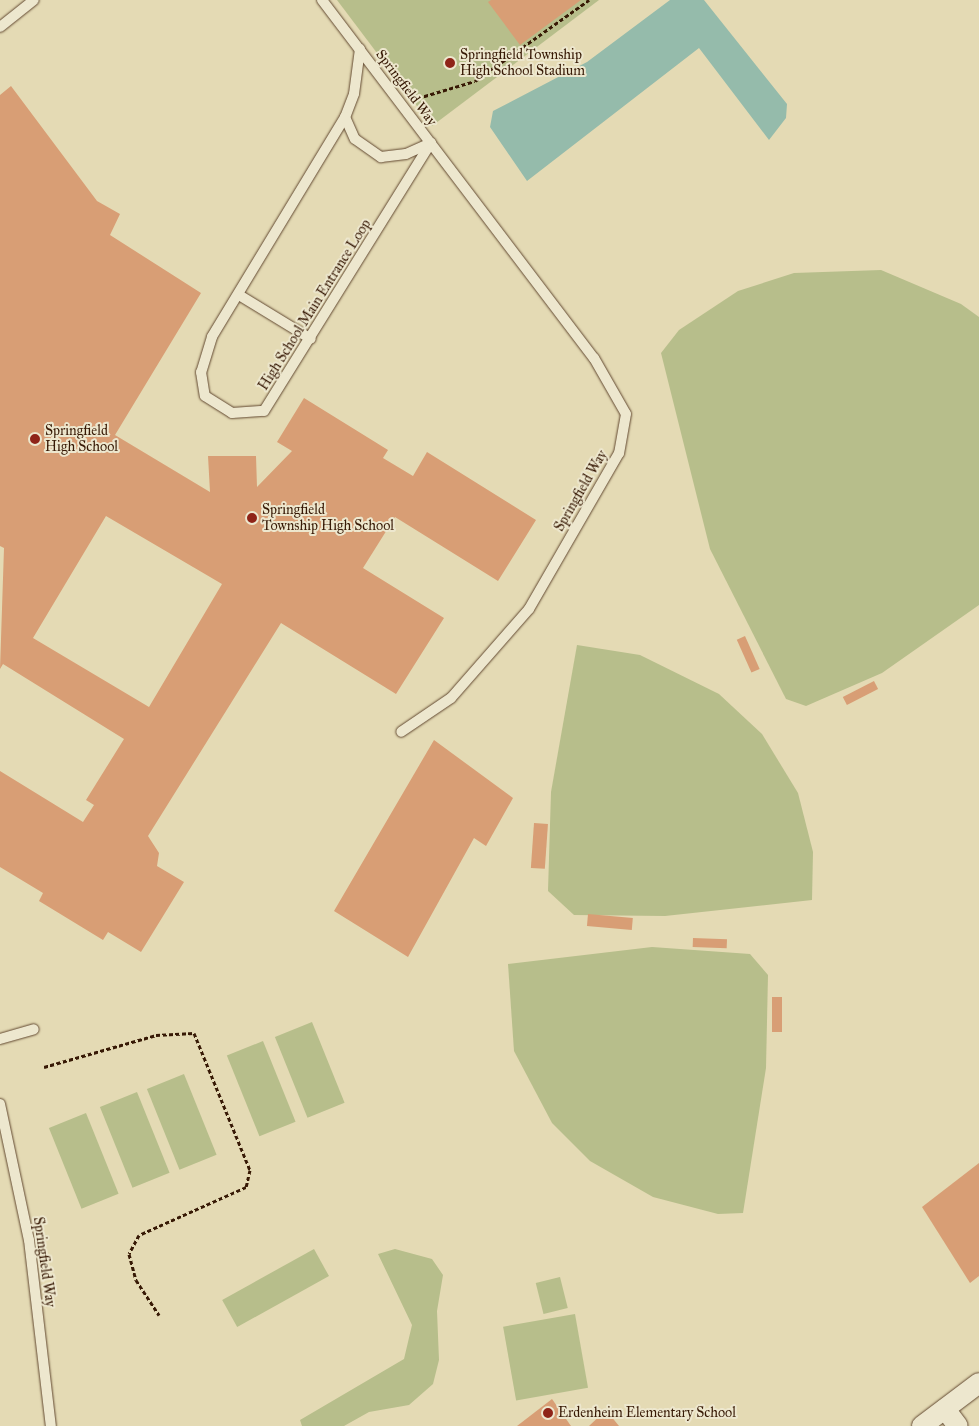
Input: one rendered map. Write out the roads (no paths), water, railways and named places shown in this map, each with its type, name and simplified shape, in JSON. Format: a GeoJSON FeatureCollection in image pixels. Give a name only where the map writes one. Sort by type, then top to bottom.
{"type":"FeatureCollection","features":[{"type":"Feature","properties":{"kind":"street"},"geometry":{"type":"LineString","coordinates":[[922,1426],[979,1383]]}},
{"type":"Feature","properties":{"kind":"street"},"geometry":{"type":"LineString","coordinates":[[945,1409],[958,1426]]}},
{"type":"Feature","properties":{"kind":"lane"},"geometry":{"type":"LineString","coordinates":[[0,27],[34,0]]}},
{"type":"Feature","properties":{"kind":"lane","name":"Springfield Way"},"geometry":{"type":"LineString","coordinates":[[322,0],[594,358],[626,414],[619,453],[529,609],[451,698],[401,732]]}},
{"type":"Feature","properties":{"kind":"lane","name":"Springfield Way"},"geometry":{"type":"LineString","coordinates":[[360,49],[358,77],[345,117],[356,139],[381,157],[406,154],[431,143]]}},
{"type":"Feature","properties":{"kind":"lane","name":"High School Main Entrance Loop"},"geometry":{"type":"LineString","coordinates":[[345,117],[212,337],[201,372],[205,396],[232,413],[264,411],[311,339],[431,143]]}},
{"type":"Feature","properties":{"kind":"lane"},"geometry":{"type":"LineString","coordinates":[[239,295],[311,339]]}},
{"type":"Feature","properties":{"kind":"lane"},"geometry":{"type":"LineString","coordinates":[[0,1039],[34,1029]]}},
{"type":"Feature","properties":{"kind":"lane","name":"Springfield Way"},"geometry":{"type":"LineString","coordinates":[[0,1104],[29,1240],[51,1426]]}},
{"type":"Feature","properties":{"kind":"place","name":"Springfield Township High School Stadium"},"geometry":{"type":"Point","coordinates":[450,63]}},
{"type":"Feature","properties":{"kind":"place","name":"Springfield High School"},"geometry":{"type":"Point","coordinates":[35,439]}},
{"type":"Feature","properties":{"kind":"place","name":"Springfield Township High School"},"geometry":{"type":"Point","coordinates":[252,518]}},
{"type":"Feature","properties":{"kind":"place","name":"Erdenheim Elementary School"},"geometry":{"type":"Point","coordinates":[548,1413]}}]}
